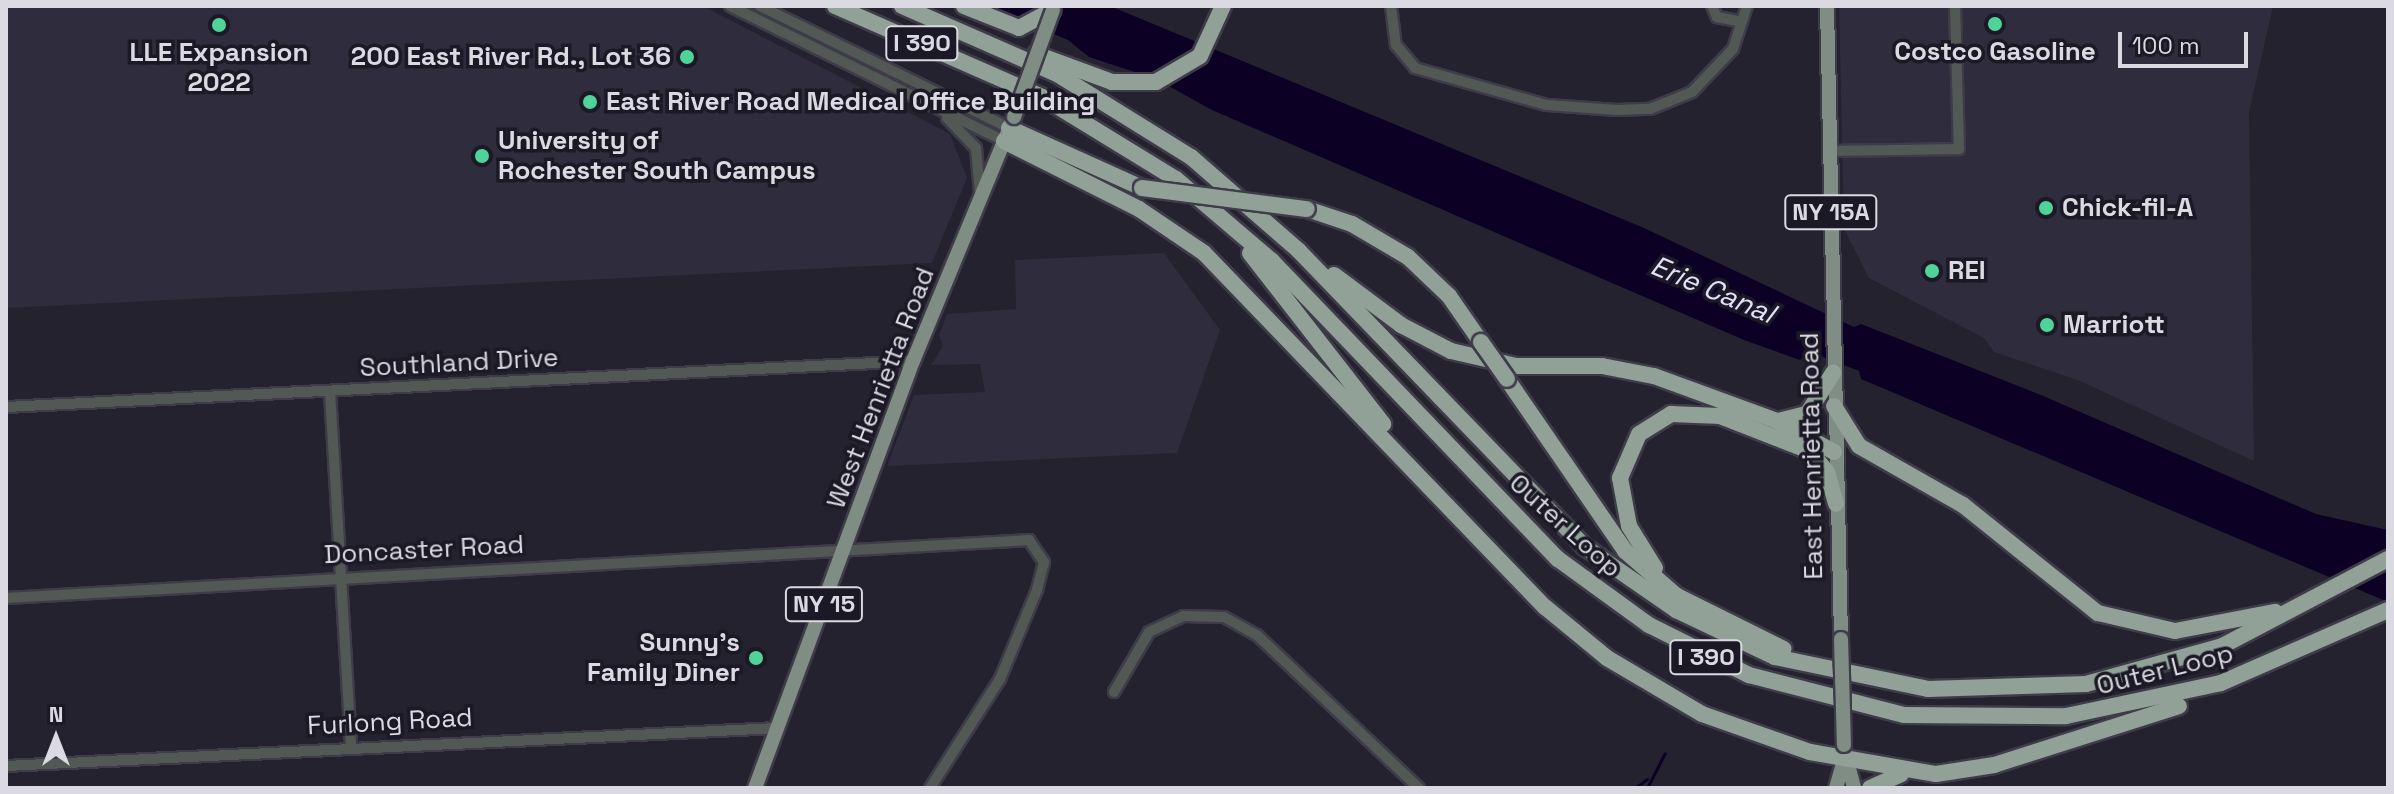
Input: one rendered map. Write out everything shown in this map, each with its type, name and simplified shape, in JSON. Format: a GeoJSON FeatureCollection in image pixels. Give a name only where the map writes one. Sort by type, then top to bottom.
{"type":"FeatureCollection","features":[{"type":"Feature","properties":{"kind":"highway","name":"Outer Loop"},"geometry":{"type":"LineString","coordinates":[[835,6],[1056,104],[1214,209],[1558,559],[1663,633],[1764,681],[1889,713],[2049,718],[2206,688],[2352,630],[2388,610]]}},
{"type":"Feature","properties":{"kind":"highway"},"geometry":{"type":"LineString","coordinates":[[903,6],[1112,82],[1150,83],[1182,70],[1211,41],[1223,6]]}},
{"type":"Feature","properties":{"kind":"highway","name":"Outer Loop"},"geometry":{"type":"LineString","coordinates":[[903,6],[1112,105],[1265,218],[1528,494],[1635,585],[1717,632],[1790,662],[1944,690],[2039,690],[2132,675],[2207,652],[2299,606]]}},
{"type":"Feature","properties":{"kind":"highway"},"geometry":{"type":"LineString","coordinates":[[964,6],[1022,28],[1054,8]]}},
{"type":"Feature","properties":{"kind":"highway"},"geometry":{"type":"LineString","coordinates":[[1009,129],[1142,188],[1307,209],[1363,230],[1408,257],[1449,296],[1625,551],[1677,596],[1722,620],[1835,667],[1944,690]]}},
{"type":"Feature","properties":{"kind":"highway"},"geometry":{"type":"LineString","coordinates":[[1009,129],[1204,253],[1545,607],[1633,676],[1730,727],[1921,773]]}},
{"type":"Feature","properties":{"kind":"highway"},"geometry":{"type":"LineString","coordinates":[[1214,209],[1448,505]]}},
{"type":"Feature","properties":{"kind":"highway"},"geometry":{"type":"LineString","coordinates":[[1265,218],[1373,306],[1440,347],[1516,366],[1633,371],[1777,421],[1834,452]]}},
{"type":"Feature","properties":{"kind":"highway"},"geometry":{"type":"LineString","coordinates":[[1777,421],[1807,414],[1826,403],[1833,373]]}},
{"type":"Feature","properties":{"kind":"highway"},"geometry":{"type":"LineString","coordinates":[[1826,403],[1868,453],[1950,497],[2106,617],[2184,631],[2299,606],[2388,559]]}},
{"type":"Feature","properties":{"kind":"highway"},"geometry":{"type":"LineString","coordinates":[[1722,620],[1667,581],[1633,536],[1621,470],[1644,429],[1686,411],[1743,423],[1815,454],[1836,504]]}},
{"type":"Feature","properties":{"kind":"highway"},"geometry":{"type":"LineString","coordinates":[[1870,788],[1893,774],[1994,765],[2216,694],[2352,630]]}},
{"type":"Feature","properties":{"kind":"main road","name":"East Henrietta Road"},"geometry":{"type":"LineString","coordinates":[[1827,6],[1832,151],[1833,373]]}},
{"type":"Feature","properties":{"kind":"main road","name":"West Henrietta Road"},"geometry":{"type":"LineString","coordinates":[[755,788],[913,361],[1009,129],[1054,8]]}},
{"type":"Feature","properties":{"kind":"main road","name":"East Henrietta Road"},"geometry":{"type":"LineString","coordinates":[[1826,403],[1834,452],[1844,753],[1836,788]]}},
{"type":"Feature","properties":{"kind":"main road","name":"East Henrietta Road"},"geometry":{"type":"LineString","coordinates":[[1844,753],[1854,788]]}},
{"type":"Feature","properties":{"kind":"street"},"geometry":{"type":"LineString","coordinates":[[730,6],[926,103],[1009,129]]}},
{"type":"Feature","properties":{"kind":"street"},"geometry":{"type":"LineString","coordinates":[[760,6],[1009,129]]}},
{"type":"Feature","properties":{"kind":"street"},"geometry":{"type":"LineString","coordinates":[[1391,6],[1396,45],[1415,68],[1547,105],[1594,109],[1650,109],[1692,92],[1733,49],[1747,6]]}},
{"type":"Feature","properties":{"kind":"street"},"geometry":{"type":"LineString","coordinates":[[1712,6],[1717,17],[1742,22]]}},
{"type":"Feature","properties":{"kind":"street"},"geometry":{"type":"LineString","coordinates":[[1832,151],[1959,149],[1955,6]]}},
{"type":"Feature","properties":{"kind":"street"},"geometry":{"type":"LineString","coordinates":[[926,103],[976,148],[978,203]]}},
{"type":"Feature","properties":{"kind":"street","name":"Southland Drive"},"geometry":{"type":"LineString","coordinates":[[6,407],[913,361]]}},
{"type":"Feature","properties":{"kind":"street"},"geometry":{"type":"LineString","coordinates":[[330,392],[351,745]]}},
{"type":"Feature","properties":{"kind":"street","name":"Doncaster Road"},"geometry":{"type":"LineString","coordinates":[[6,598],[1017,537],[1042,555],[1042,576],[1000,679],[930,788]]}},
{"type":"Feature","properties":{"kind":"street"},"geometry":{"type":"LineString","coordinates":[[1114,692],[1149,632],[1184,616],[1224,617],[1257,635],[1419,788]]}},
{"type":"Feature","properties":{"kind":"street","name":"Furlong Road"},"geometry":{"type":"LineString","coordinates":[[6,766],[351,745],[777,728]]}},
{"type":"Feature","properties":{"kind":"shaded area","name":"University of Rochester South Campus"},"geometry":{"type":"Polygon","coordinates":[[[6,6],[703,6],[950,134],[967,178],[932,263],[6,308],[6,6]]]}},
{"type":"Feature","properties":{"kind":"shaded area"},"geometry":{"type":"Polygon","coordinates":[[[1839,6],[2273,6],[2249,112],[2254,461],[2080,381],[1994,352],[1984,338],[1869,278],[1844,229],[1839,6]]]}},
{"type":"Feature","properties":{"kind":"shaded area"},"geometry":{"type":"Polygon","coordinates":[[[1164,253],[1220,330],[1177,453],[887,466],[914,395],[985,392],[980,364],[931,365],[943,346],[939,336],[947,314],[1016,309],[1015,260],[1164,253]]]}},
{"type":"Feature","properties":{"kind":"water","name":"Erie Canal"},"geometry":{"type":"Polygon","coordinates":[[[988,6],[1110,6],[1644,228],[1854,327],[1861,324],[2041,395],[2316,514],[2388,530],[2388,602],[1861,379],[1859,371],[1810,352],[1800,360],[1744,340],[1212,110],[1156,79],[1089,57],[1068,40],[988,6]]]}},
{"type":"Feature","properties":{"kind":"waterway"},"geometry":{"type":"LineString","coordinates":[[1647,788],[1665,753]]}},
{"type":"Feature","properties":{"kind":"waterway"},"geometry":{"type":"LineString","coordinates":[[1635,788],[1647,779]]}},
{"type":"Feature","properties":{"kind":"place","name":"Costco Gasoline"},"geometry":{"type":"Point","coordinates":[1995,24]}},
{"type":"Feature","properties":{"kind":"place","name":"LLE Expansion 2022"},"geometry":{"type":"Point","coordinates":[219,25]}},
{"type":"Feature","properties":{"kind":"place","name":"200 East River Rd., Lot 36"},"geometry":{"type":"Point","coordinates":[687,57]}},
{"type":"Feature","properties":{"kind":"place","name":"East River Road Medical Office Building"},"geometry":{"type":"Point","coordinates":[590,102]}},
{"type":"Feature","properties":{"kind":"place","name":"University of Rochester South Campus"},"geometry":{"type":"Point","coordinates":[482,156]}},
{"type":"Feature","properties":{"kind":"place","name":"Chick-fil-A"},"geometry":{"type":"Point","coordinates":[2046,208]}},
{"type":"Feature","properties":{"kind":"place","name":"REI"},"geometry":{"type":"Point","coordinates":[1932,271]}},
{"type":"Feature","properties":{"kind":"place","name":"Marriott"},"geometry":{"type":"Point","coordinates":[2047,325]}},
{"type":"Feature","properties":{"kind":"place","name":"Sunny's Family Diner"},"geometry":{"type":"Point","coordinates":[756,658]}}]}
